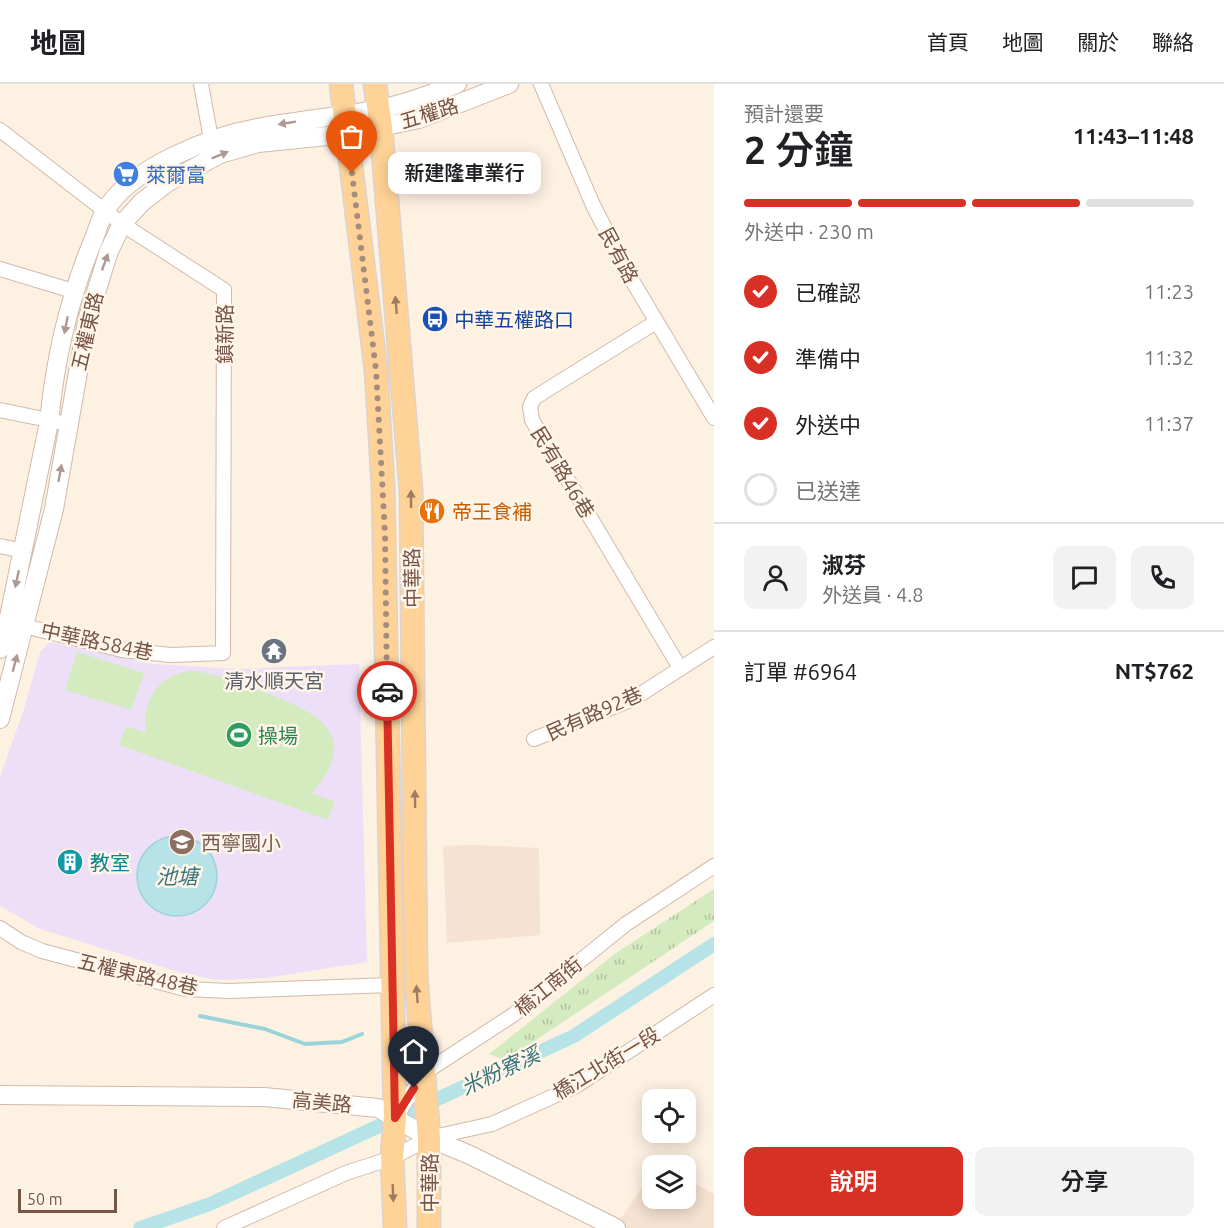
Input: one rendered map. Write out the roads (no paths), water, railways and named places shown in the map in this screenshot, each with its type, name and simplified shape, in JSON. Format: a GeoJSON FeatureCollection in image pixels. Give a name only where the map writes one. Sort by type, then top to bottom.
{"type":"FeatureCollection","features":[{"type":"Feature","properties":{"kind":"main road","name":"中華路"},"geometry":{"type":"LineString","coordinates":[[341,84],[375,358],[383,486],[391,985],[386,1113],[392,1158],[395,1228]]}},
{"type":"Feature","properties":{"kind":"main road","name":"中華路"},"geometry":{"type":"LineString","coordinates":[[375,84],[380,118],[411,491],[416,976],[424,1073],[429,1228]]}},
{"type":"Feature","properties":{"kind":"street"},"geometry":{"type":"LineString","coordinates":[[201,84],[211,139]]}},
{"type":"Feature","properties":{"kind":"street","name":"五權路"},"geometry":{"type":"LineString","coordinates":[[380,118],[413,101],[457,84]]}},
{"type":"Feature","properties":{"kind":"street","name":"五權路"},"geometry":{"type":"LineString","coordinates":[[380,118],[419,119],[509,84]]}},
{"type":"Feature","properties":{"kind":"street","name":"民有路"},"geometry":{"type":"LineString","coordinates":[[541,84],[586,191],[656,322],[714,418]]}},
{"type":"Feature","properties":{"kind":"street","name":"五權東路"},"geometry":{"type":"LineString","coordinates":[[0,649],[17,624],[54,509],[87,321],[102,271],[122,224],[142,202],[168,182],[220,154],[258,143],[380,118]]}},
{"type":"Feature","properties":{"kind":"street","name":"五權東路"},"geometry":{"type":"LineString","coordinates":[[0,719],[17,624],[23,551],[73,291],[105,211],[117,196],[164,161],[211,139],[256,128],[346,124]]}},
{"type":"Feature","properties":{"kind":"street","name":"鎮新路"},"geometry":{"type":"LineString","coordinates":[[0,130],[122,224],[224,290],[223,653]]}},
{"type":"Feature","properties":{"kind":"street"},"geometry":{"type":"LineString","coordinates":[[0,269],[73,291]]}},
{"type":"Feature","properties":{"kind":"street","name":"民有路46巷"},"geometry":{"type":"LineString","coordinates":[[656,322],[534,398],[530,407],[532,420],[680,668]]}},
{"type":"Feature","properties":{"kind":"street"},"geometry":{"type":"LineString","coordinates":[[0,410],[49,422],[68,424]]}},
{"type":"Feature","properties":{"kind":"street"},"geometry":{"type":"LineString","coordinates":[[0,546],[23,551]]}},
{"type":"Feature","properties":{"kind":"street","name":"中華路584巷"},"geometry":{"type":"LineString","coordinates":[[17,624],[122,650],[171,655],[223,653]]}},
{"type":"Feature","properties":{"kind":"street","name":"民有路92巷"},"geometry":{"type":"LineString","coordinates":[[534,740],[630,700],[714,647]]}},
{"type":"Feature","properties":{"kind":"street","name":"橋江南街"},"geometry":{"type":"LineString","coordinates":[[386,1113],[424,1073],[513,1015],[626,924],[714,866]]}},
{"type":"Feature","properties":{"kind":"street","name":"五權東路48巷"},"geometry":{"type":"LineString","coordinates":[[0,928],[21,942],[42,951],[185,989],[229,991],[391,985]]}},
{"type":"Feature","properties":{"kind":"street","name":"橋江北街一段"},"geometry":{"type":"LineString","coordinates":[[224,1228],[346,1173],[392,1158],[427,1137],[492,1124],[576,1086],[714,995]]}},
{"type":"Feature","properties":{"kind":"street","name":"高美路"},"geometry":{"type":"LineString","coordinates":[[0,1095],[264,1097],[386,1113],[427,1137],[470,1155],[616,1228]]}},
{"type":"Feature","properties":{"kind":"water","name":"池塘"},"geometry":{"type":"Polygon","coordinates":[[[177,836],[192,839],[205,848],[214,861],[217,876],[214,891],[205,904],[192,913],[177,916],[162,913],[149,904],[140,891],[137,876],[140,861],[149,848],[162,839],[177,836]]]}},
{"type":"Feature","properties":{"kind":"waterway","name":"米粉寮溪"},"geometry":{"type":"LineString","coordinates":[[140,1228],[210,1204],[574,1036],[714,944]]}},
{"type":"Feature","properties":{"kind":"waterway"},"geometry":{"type":"LineString","coordinates":[[200,1016],[265,1029],[305,1044],[342,1042],[362,1034]]}},
{"type":"Feature","properties":{"kind":"place","name":"新建隆車業行"},"geometry":{"type":"Point","coordinates":[352,173]}},
{"type":"Feature","properties":{"kind":"place","name":"萊爾富"},"geometry":{"type":"Point","coordinates":[126,174]}},
{"type":"Feature","properties":{"kind":"place","name":"中華五權路口"},"geometry":{"type":"Point","coordinates":[435,319]}},
{"type":"Feature","properties":{"kind":"place","name":"帝王食補"},"geometry":{"type":"Point","coordinates":[432,511]}},
{"type":"Feature","properties":{"kind":"place","name":"清水順天宮"},"geometry":{"type":"Point","coordinates":[274,651]}},
{"type":"Feature","properties":{"kind":"place","name":"操場"},"geometry":{"type":"Point","coordinates":[239,735]}},
{"type":"Feature","properties":{"kind":"place","name":"西寧國小"},"geometry":{"type":"Point","coordinates":[182,842]}},
{"type":"Feature","properties":{"kind":"place","name":"教室"},"geometry":{"type":"Point","coordinates":[70,862]}}]}
